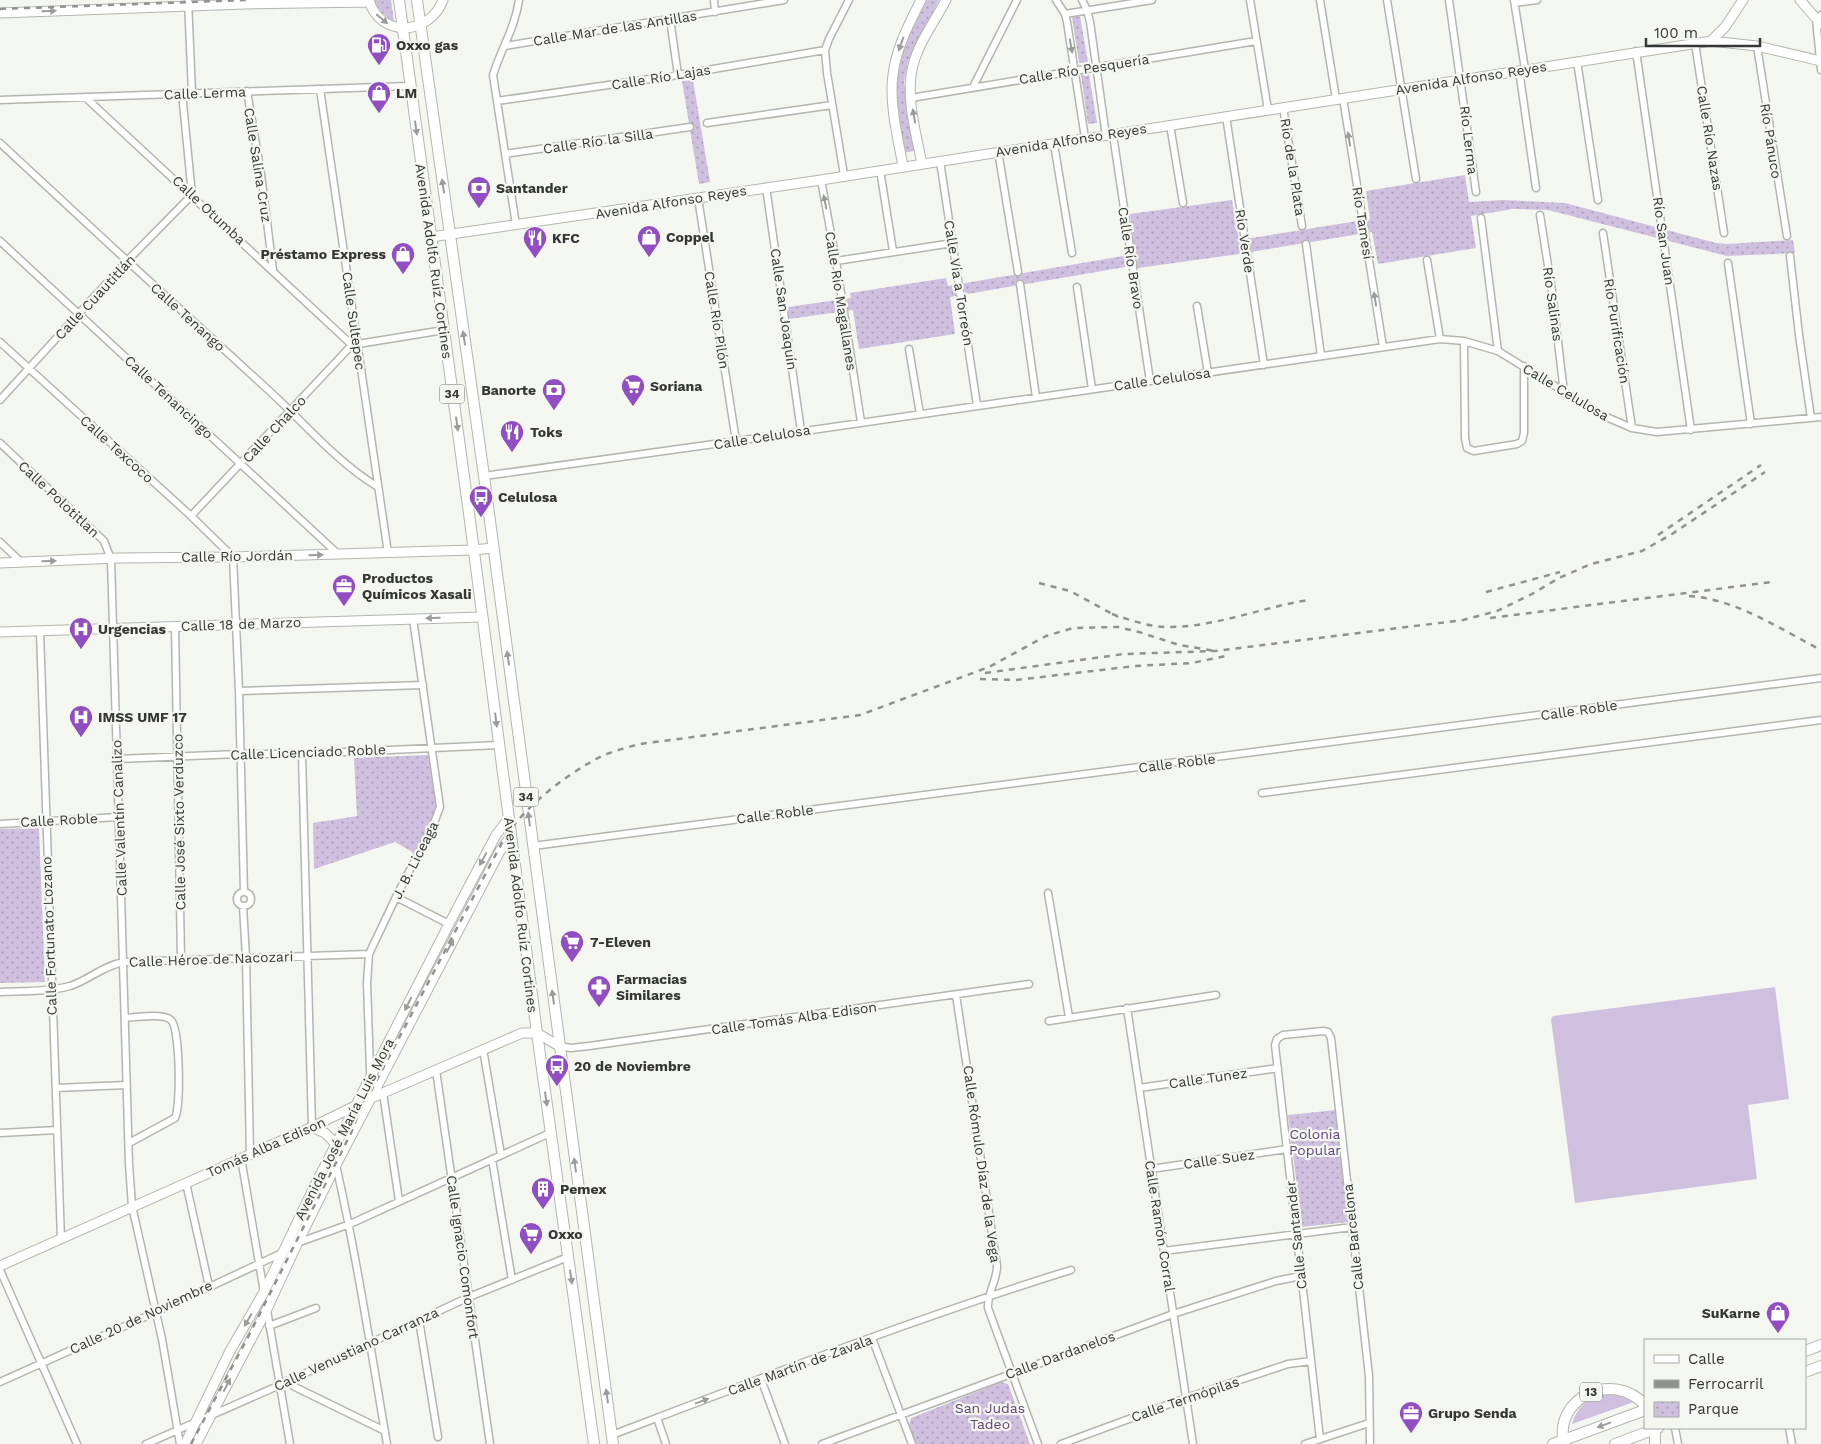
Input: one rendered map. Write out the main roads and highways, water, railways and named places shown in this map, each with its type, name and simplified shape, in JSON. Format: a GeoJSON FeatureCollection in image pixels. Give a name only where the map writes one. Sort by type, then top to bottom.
{"type":"FeatureCollection","features":[{"type":"Feature","properties":{"kind":"main road","name":"Avenida Adolfo Ruíz Cortines"},"geometry":{"type":"LineString","coordinates":[[399,0],[550,1133],[594,1444]]}},
{"type":"Feature","properties":{"kind":"main road","name":"Avenida Adolfo Ruíz Cortines"},"geometry":{"type":"LineString","coordinates":[[418,0],[484,476],[613,1440]]}},
{"type":"Feature","properties":{"kind":"main road"},"geometry":{"type":"LineString","coordinates":[[1806,1351],[1821,1345]]}},
{"type":"Feature","properties":{"kind":"main road"},"geometry":{"type":"LineString","coordinates":[[1806,1372],[1821,1366]]}},
{"type":"Feature","properties":{"kind":"main road","name":"13"},"geometry":{"type":"LineString","coordinates":[[1560,1443],[1569,1412],[1577,1402],[1593,1391],[1608,1388],[1618,1389],[1636,1396],[1644,1404]]}},
{"type":"Feature","properties":{"kind":"main road","name":"13"},"geometry":{"type":"LineString","coordinates":[[1560,1443],[1644,1410]]}},
{"type":"Feature","properties":{"kind":"main road"},"geometry":{"type":"LineString","coordinates":[[1615,1444],[1653,1429]]}},
{"type":"Feature","properties":{"kind":"main road"},"geometry":{"type":"LineString","coordinates":[[1655,1444],[1656,1429]]}},
{"type":"Feature","properties":{"kind":"railway"},"geometry":{"type":"LineString","coordinates":[[0,9],[246,0]]}},
{"type":"Feature","properties":{"kind":"railway"},"geometry":{"type":"LineString","coordinates":[[1658,535],[1761,465]]}},
{"type":"Feature","properties":{"kind":"railway"},"geometry":{"type":"LineString","coordinates":[[985,673],[1124,654],[1215,651],[1463,620],[1497,611],[1559,578],[1591,564],[1642,551],[1672,534],[1765,472]]}},
{"type":"Feature","properties":{"kind":"railway"},"geometry":{"type":"LineString","coordinates":[[1486,592],[1560,572]]}},
{"type":"Feature","properties":{"kind":"railway"},"geometry":{"type":"LineString","coordinates":[[1490,618],[1772,582]]}},
{"type":"Feature","properties":{"kind":"railway"},"geometry":{"type":"LineString","coordinates":[[1039,583],[1070,591],[1118,617]]}},
{"type":"Feature","properties":{"kind":"railway"},"geometry":{"type":"LineString","coordinates":[[1689,596],[1706,598],[1741,609],[1774,624],[1821,650]]}},
{"type":"Feature","properties":{"kind":"railway"},"geometry":{"type":"LineString","coordinates":[[1112,614],[1154,626],[1186,626],[1204,624],[1309,600]]}},
{"type":"Feature","properties":{"kind":"railway"},"geometry":{"type":"LineString","coordinates":[[191,1444],[248,1337],[351,1133],[363,1102],[371,1091],[505,837],[534,803],[546,793],[583,766],[617,750],[640,744],[860,715],[989,667],[1046,636],[1073,628],[1118,627],[1179,645],[1215,651]]}},
{"type":"Feature","properties":{"kind":"railway"},"geometry":{"type":"LineString","coordinates":[[980,679],[1016,680],[1135,666],[1192,663],[1230,655]]}},
{"type":"Feature","properties":{"kind":"place","name":"Oxxo gas"},"geometry":{"type":"Point","coordinates":[379,66]}},
{"type":"Feature","properties":{"kind":"place","name":"LM"},"geometry":{"type":"Point","coordinates":[379,114]}},
{"type":"Feature","properties":{"kind":"place","name":"Santander"},"geometry":{"type":"Point","coordinates":[479,209]}},
{"type":"Feature","properties":{"kind":"place","name":"Coppel"},"geometry":{"type":"Point","coordinates":[649,258]}},
{"type":"Feature","properties":{"kind":"place","name":"KFC"},"geometry":{"type":"Point","coordinates":[535,259]}},
{"type":"Feature","properties":{"kind":"place","name":"Préstamo Express"},"geometry":{"type":"Point","coordinates":[403,275]}},
{"type":"Feature","properties":{"kind":"place","name":"Soriana"},"geometry":{"type":"Point","coordinates":[633,407]}},
{"type":"Feature","properties":{"kind":"place","name":"Banorte"},"geometry":{"type":"Point","coordinates":[554,411]}},
{"type":"Feature","properties":{"kind":"place","name":"Toks"},"geometry":{"type":"Point","coordinates":[512,453]}},
{"type":"Feature","properties":{"kind":"place","name":"Celulosa"},"geometry":{"type":"Point","coordinates":[481,518]}},
{"type":"Feature","properties":{"kind":"place","name":"Productos Químicos Xasali"},"geometry":{"type":"Point","coordinates":[344,607]}},
{"type":"Feature","properties":{"kind":"place","name":"Urgencias"},"geometry":{"type":"Point","coordinates":[81,650]}},
{"type":"Feature","properties":{"kind":"place","name":"IMSS UMF 17"},"geometry":{"type":"Point","coordinates":[81,738]}},
{"type":"Feature","properties":{"kind":"place","name":"7-Eleven"},"geometry":{"type":"Point","coordinates":[572,963]}},
{"type":"Feature","properties":{"kind":"place","name":"Farmacias Similares"},"geometry":{"type":"Point","coordinates":[599,1008]}},
{"type":"Feature","properties":{"kind":"place","name":"20 de Noviembre"},"geometry":{"type":"Point","coordinates":[557,1087]}},
{"type":"Feature","properties":{"kind":"place","name":"Pemex"},"geometry":{"type":"Point","coordinates":[543,1210]}},
{"type":"Feature","properties":{"kind":"place","name":"Oxxo"},"geometry":{"type":"Point","coordinates":[531,1255]}},
{"type":"Feature","properties":{"kind":"place","name":"SuKarne"},"geometry":{"type":"Point","coordinates":[1778,1334]}},
{"type":"Feature","properties":{"kind":"place","name":"Grupo Senda"},"geometry":{"type":"Point","coordinates":[1411,1434]}},
{"type":"Feature","properties":{"kind":"park label","name":"Colonia Popular"},"geometry":{"type":"Point","coordinates":[1315,1142]}},
{"type":"Feature","properties":{"kind":"park label","name":"San Judas Tadeo"},"geometry":{"type":"Point","coordinates":[990,1416]}}]}
